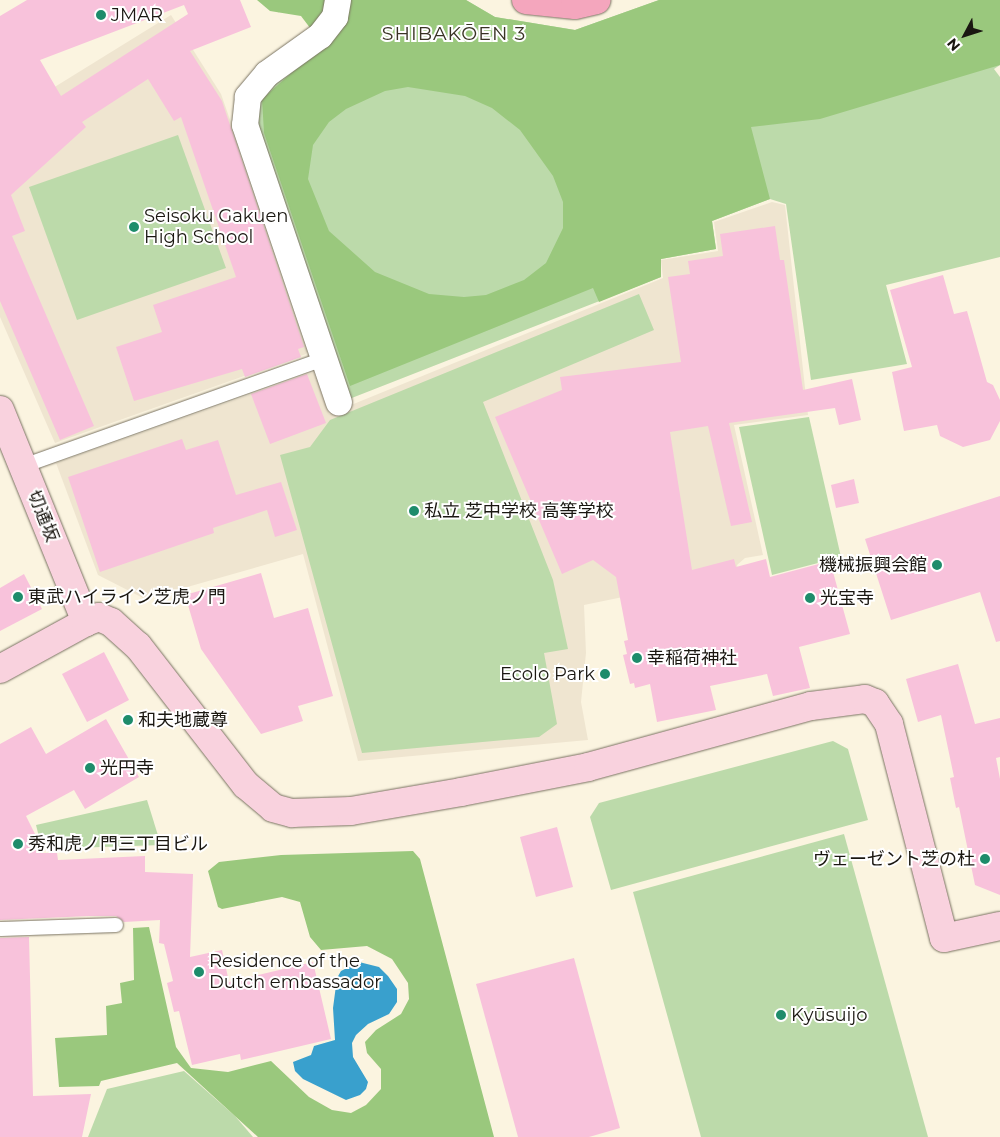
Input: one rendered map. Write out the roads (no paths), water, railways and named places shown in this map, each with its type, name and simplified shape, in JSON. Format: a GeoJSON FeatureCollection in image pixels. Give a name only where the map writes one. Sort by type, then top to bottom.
{"type":"FeatureCollection","features":[{"type":"Feature","properties":{"kind":"main road"},"geometry":{"type":"LineString","coordinates":[[526,0],[575,4],[596,0]]}},
{"type":"Feature","properties":{"kind":"street"},"geometry":{"type":"LineString","coordinates":[[338,0],[335,17],[320,36],[267,74],[248,97],[244,125],[322,359],[339,403]]}},
{"type":"Feature","properties":{"kind":"street","name":"切通坂"},"geometry":{"type":"LineString","coordinates":[[2,419],[23,466],[76,627]]}},
{"type":"Feature","properties":{"kind":"street"},"geometry":{"type":"LineString","coordinates":[[0,669],[76,627],[99,618],[122,629],[246,784],[273,808],[292,813],[351,811],[588,767],[811,706],[864,699],[875,703],[889,724],[944,938],[1000,926]]}},
{"type":"Feature","properties":{"kind":"lane"},"geometry":{"type":"LineString","coordinates":[[23,466],[322,359]]}},
{"type":"Feature","properties":{"kind":"lane"},"geometry":{"type":"LineString","coordinates":[[0,929],[116,925]]}},
{"type":"Feature","properties":{"kind":"water"},"geometry":{"type":"Polygon","coordinates":[[[359,962],[379,967],[388,976],[397,989],[397,1002],[389,1014],[368,1024],[356,1035],[352,1043],[353,1057],[368,1082],[366,1089],[360,1095],[346,1100],[303,1079],[295,1071],[293,1062],[311,1055],[314,1046],[335,1040],[333,1008],[337,978],[341,971],[359,962]]]}},
{"type":"Feature","properties":{"kind":"place","name":"JMAR"},"geometry":{"type":"Point","coordinates":[101,15]}},
{"type":"Feature","properties":{"kind":"place","name":"Seisoku Gakuen High School"},"geometry":{"type":"Point","coordinates":[134,227]}},
{"type":"Feature","properties":{"kind":"place","name":"私立 芝中学校 高等学校"},"geometry":{"type":"Point","coordinates":[414,511]}},
{"type":"Feature","properties":{"kind":"place","name":"機械振興会館"},"geometry":{"type":"Point","coordinates":[937,565]}},
{"type":"Feature","properties":{"kind":"place","name":"東武ハイライン芝虎ノ門"},"geometry":{"type":"Point","coordinates":[18,597]}},
{"type":"Feature","properties":{"kind":"place","name":"光宝寺"},"geometry":{"type":"Point","coordinates":[810,598]}},
{"type":"Feature","properties":{"kind":"place","name":"幸稲荷神社"},"geometry":{"type":"Point","coordinates":[637,658]}},
{"type":"Feature","properties":{"kind":"place","name":"Ecolo Park"},"geometry":{"type":"Point","coordinates":[605,674]}},
{"type":"Feature","properties":{"kind":"place","name":"和夫地蔵尊"},"geometry":{"type":"Point","coordinates":[128,720]}},
{"type":"Feature","properties":{"kind":"place","name":"光円寺"},"geometry":{"type":"Point","coordinates":[90,768]}},
{"type":"Feature","properties":{"kind":"place","name":"秀和虎ノ門三丁目ビル"},"geometry":{"type":"Point","coordinates":[18,844]}},
{"type":"Feature","properties":{"kind":"place","name":"ヴェーゼント芝の杜"},"geometry":{"type":"Point","coordinates":[985,859]}},
{"type":"Feature","properties":{"kind":"place","name":"Residence of the Dutch embassador"},"geometry":{"type":"Point","coordinates":[199,972]}},
{"type":"Feature","properties":{"kind":"place","name":"Kyūsuijo"},"geometry":{"type":"Point","coordinates":[781,1015]}},
{"type":"Feature","properties":{"kind":"district","name":"SHIBAKŌEN 3"},"geometry":{"type":"Point","coordinates":[454,34]}}]}
